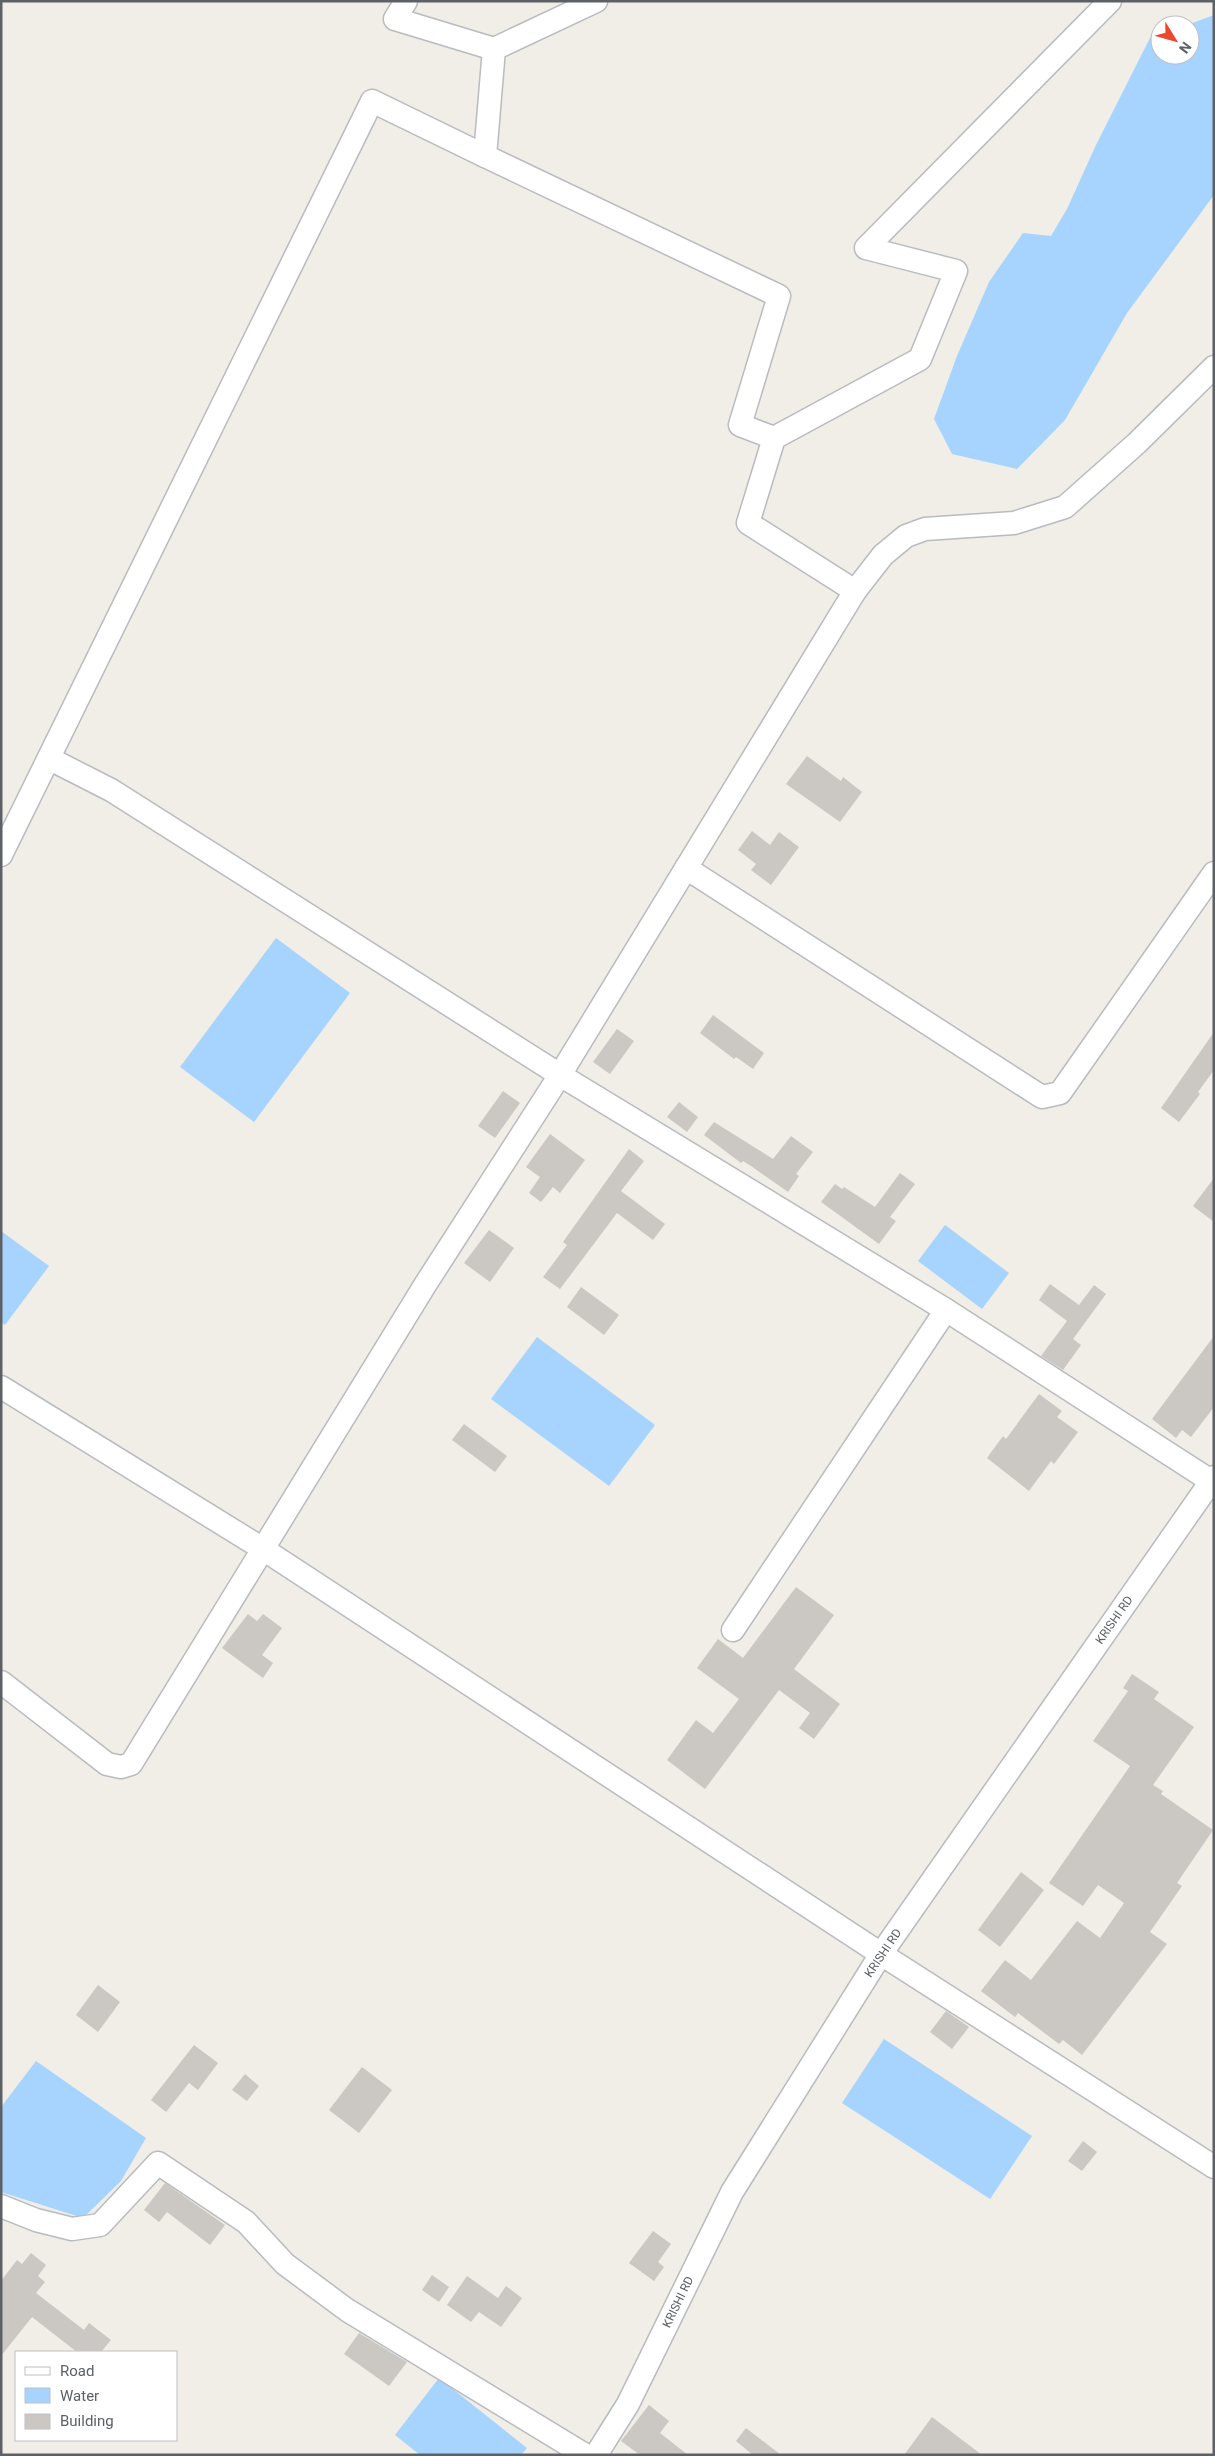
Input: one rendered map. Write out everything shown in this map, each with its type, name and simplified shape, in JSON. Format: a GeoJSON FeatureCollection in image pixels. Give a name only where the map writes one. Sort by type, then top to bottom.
{"type":"FeatureCollection","features":[{"type":"Feature","properties":{"kind":"street"},"geometry":{"type":"LineString","coordinates":[[406,1],[395,19],[494,49],[596,1]]}},
{"type":"Feature","properties":{"kind":"street"},"geometry":{"type":"LineString","coordinates":[[854,591],[748,523],[774,438],[920,359],[956,271],[866,248],[1110,1]]}},
{"type":"Feature","properties":{"kind":"street"},"geometry":{"type":"LineString","coordinates":[[485,156],[494,49]]}},
{"type":"Feature","properties":{"kind":"street"},"geometry":{"type":"LineString","coordinates":[[1,856],[50,760],[372,101],[779,296],[740,425],[774,438]]}},
{"type":"Feature","properties":{"kind":"street"},"geometry":{"type":"LineString","coordinates":[[1,1682],[107,1764],[122,1767],[131,1764],[425,1285],[560,1075],[854,591],[882,555],[906,536],[925,529],[1014,523],[1065,506],[1137,442],[1214,367]]}},
{"type":"Feature","properties":{"kind":"street"},"geometry":{"type":"LineString","coordinates":[[50,760],[111,790],[560,1075],[946,1310],[1212,1479]]}},
{"type":"Feature","properties":{"kind":"street"},"geometry":{"type":"LineString","coordinates":[[686,868],[1042,1097],[1060,1093],[1214,873]]}},
{"type":"Feature","properties":{"kind":"street"},"geometry":{"type":"LineString","coordinates":[[732,1630],[946,1310]]}},
{"type":"Feature","properties":{"kind":"street"},"geometry":{"type":"LineString","coordinates":[[1,1386],[263,1549],[881,1954],[1214,2167]]}},
{"type":"Feature","properties":{"kind":"street","name":"KRISHI RD"},"geometry":{"type":"LineString","coordinates":[[596,2455],[628,2404],[732,2192],[881,1954],[1212,1479]]}},
{"type":"Feature","properties":{"kind":"street"},"geometry":{"type":"LineString","coordinates":[[1,2206],[36,2220],[72,2229],[100,2225],[158,2163],[246,2222],[285,2264],[347,2310],[585,2455]]}},
{"type":"Feature","properties":{"kind":"water"},"geometry":{"type":"Polygon","coordinates":[[[1214,15],[1214,195],[1127,313],[1065,420],[1017,469],[952,454],[934,419],[957,356],[989,282],[1023,233],[1051,236],[1067,209],[1096,145],[1150,38],[1150,65],[1200,65],[1200,20],[1214,15]]]}},
{"type":"Feature","properties":{"kind":"water"},"geometry":{"type":"Polygon","coordinates":[[[276,938],[350,993],[254,1122],[180,1067],[276,938]]]}},
{"type":"Feature","properties":{"kind":"water"},"geometry":{"type":"Polygon","coordinates":[[[945,1225],[1009,1273],[982,1309],[918,1261],[945,1225]]]}},
{"type":"Feature","properties":{"kind":"water"},"geometry":{"type":"Polygon","coordinates":[[[1,1231],[49,1266],[5,1325],[1,1322],[1,1231]]]}},
{"type":"Feature","properties":{"kind":"water"},"geometry":{"type":"Polygon","coordinates":[[[537,1337],[655,1425],[609,1486],[491,1399],[537,1337]]]}},
{"type":"Feature","properties":{"kind":"water"},"geometry":{"type":"Polygon","coordinates":[[[884,2039],[1032,2136],[990,2199],[842,2103],[884,2039]]]}},
{"type":"Feature","properties":{"kind":"water"},"geometry":{"type":"Polygon","coordinates":[[[36,2061],[146,2138],[121,2181],[83,2218],[1,2192],[1,2107],[36,2061]]]}},
{"type":"Feature","properties":{"kind":"water"},"geometry":{"type":"Polygon","coordinates":[[[439,2378],[527,2448],[521,2455],[420,2455],[395,2435],[439,2378]]]}},
{"type":"Feature","properties":{"kind":"building"},"geometry":{"type":"Polygon","coordinates":[[[807,756],[841,781],[843,777],[862,792],[840,822],[786,784],[807,756]]]}},
{"type":"Feature","properties":{"kind":"building"},"geometry":{"type":"Polygon","coordinates":[[[752,831],[770,845],[779,832],[799,847],[771,885],[751,870],[756,864],[738,850],[752,831]]]}},
{"type":"Feature","properties":{"kind":"building"},"geometry":{"type":"Polygon","coordinates":[[[713,1015],[764,1053],[753,1069],[736,1057],[734,1059],[700,1033],[713,1015]]]}},
{"type":"Feature","properties":{"kind":"building"},"geometry":{"type":"Polygon","coordinates":[[[617,1029],[634,1041],[610,1074],[593,1062],[617,1029]]]}},
{"type":"Feature","properties":{"kind":"building"},"geometry":{"type":"Polygon","coordinates":[[[1214,1032],[1214,1070],[1198,1092],[1200,1094],[1179,1122],[1161,1108],[1214,1032]]]}},
{"type":"Feature","properties":{"kind":"building"},"geometry":{"type":"Polygon","coordinates":[[[503,1091],[520,1103],[495,1138],[478,1126],[503,1091]]]}},
{"type":"Feature","properties":{"kind":"building"},"geometry":{"type":"Polygon","coordinates":[[[679,1102],[698,1117],[687,1132],[667,1117],[679,1102]]]}},
{"type":"Feature","properties":{"kind":"building"},"geometry":{"type":"Polygon","coordinates":[[[714,1122],[773,1159],[791,1136],[813,1152],[796,1174],[799,1176],[788,1192],[743,1161],[741,1163],[704,1135],[714,1122]]]}},
{"type":"Feature","properties":{"kind":"building"},"geometry":{"type":"Polygon","coordinates":[[[550,1134],[585,1160],[560,1193],[553,1187],[541,1202],[529,1193],[540,1177],[526,1167],[550,1134]]]}},
{"type":"Feature","properties":{"kind":"building"},"geometry":{"type":"Polygon","coordinates":[[[629,1149],[644,1161],[621,1191],[665,1224],[653,1240],[617,1213],[560,1289],[543,1277],[567,1245],[563,1242],[629,1149]]]}},
{"type":"Feature","properties":{"kind":"building"},"geometry":{"type":"Polygon","coordinates":[[[900,1173],[915,1184],[890,1217],[896,1221],[879,1244],[821,1202],[835,1184],[842,1189],[844,1187],[875,1207],[900,1173]]]}},
{"type":"Feature","properties":{"kind":"building"},"geometry":{"type":"Polygon","coordinates":[[[1214,1178],[1214,1222],[1193,1206],[1214,1178]]]}},
{"type":"Feature","properties":{"kind":"building"},"geometry":{"type":"Polygon","coordinates":[[[489,1230],[514,1248],[490,1282],[464,1263],[489,1230]]]}},
{"type":"Feature","properties":{"kind":"building"},"geometry":{"type":"Polygon","coordinates":[[[1050,1284],[1079,1305],[1094,1285],[1106,1294],[1073,1339],[1081,1345],[1063,1370],[1041,1356],[1067,1321],[1039,1300],[1050,1284]]]}},
{"type":"Feature","properties":{"kind":"building"},"geometry":{"type":"Polygon","coordinates":[[[581,1287],[619,1315],[604,1335],[567,1307],[581,1287]]]}},
{"type":"Feature","properties":{"kind":"building"},"geometry":{"type":"Polygon","coordinates":[[[1214,1336],[1214,1407],[1191,1437],[1182,1430],[1176,1438],[1152,1419],[1214,1336]]]}},
{"type":"Feature","properties":{"kind":"building"},"geometry":{"type":"Polygon","coordinates":[[[1039,1394],[1062,1411],[1057,1417],[1078,1432],[1054,1464],[1051,1461],[1029,1491],[987,1458],[1003,1436],[1006,1439],[1039,1394]]]}},
{"type":"Feature","properties":{"kind":"building"},"geometry":{"type":"Polygon","coordinates":[[[464,1424],[507,1456],[495,1472],[452,1440],[464,1424]]]}},
{"type":"Feature","properties":{"kind":"building"},"geometry":{"type":"Polygon","coordinates":[[[796,1587],[834,1615],[794,1669],[840,1704],[814,1739],[799,1728],[810,1713],[779,1690],[705,1789],[667,1760],[696,1720],[713,1733],[739,1699],[697,1668],[718,1639],[743,1658],[796,1587]]]}},
{"type":"Feature","properties":{"kind":"building"},"geometry":{"type":"Polygon","coordinates":[[[248,1614],[257,1621],[263,1614],[282,1628],[262,1655],[273,1663],[263,1678],[222,1648],[248,1614]]]}},
{"type":"Feature","properties":{"kind":"building"},"geometry":{"type":"Polygon","coordinates":[[[1132,1674],[1159,1692],[1154,1699],[1194,1727],[1153,1785],[1163,1791],[1161,1794],[1213,1830],[1177,1883],[1182,1886],[1150,1932],[1167,1944],[1082,2055],[1063,2040],[1059,2044],[1018,2013],[1015,2017],[981,1991],[1005,1960],[1031,1980],[1077,1921],[1100,1938],[1124,1903],[1098,1885],[1083,1906],[1049,1883],[1130,1766],[1093,1741],[1128,1691],[1123,1688],[1132,1674]]]}},
{"type":"Feature","properties":{"kind":"building"},"geometry":{"type":"Polygon","coordinates":[[[1021,1872],[1044,1890],[1000,1947],[978,1930],[1021,1872]]]}},
{"type":"Feature","properties":{"kind":"building"},"geometry":{"type":"Polygon","coordinates":[[[98,1985],[120,2002],[98,2032],[76,2015],[98,1985]]]}},
{"type":"Feature","properties":{"kind":"building"},"geometry":{"type":"Polygon","coordinates":[[[946,2011],[969,2027],[952,2049],[930,2032],[946,2011]]]}},
{"type":"Feature","properties":{"kind":"building"},"geometry":{"type":"Polygon","coordinates":[[[194,2045],[218,2063],[198,2090],[189,2083],[166,2112],[151,2100],[194,2045]]]}},
{"type":"Feature","properties":{"kind":"building"},"geometry":{"type":"Polygon","coordinates":[[[362,2067],[392,2090],[359,2133],[329,2110],[362,2067]]]}},
{"type":"Feature","properties":{"kind":"building"},"geometry":{"type":"Polygon","coordinates":[[[245,2074],[259,2086],[247,2101],[232,2090],[245,2074]]]}},
{"type":"Feature","properties":{"kind":"building"},"geometry":{"type":"Polygon","coordinates":[[[1083,2141],[1097,2152],[1082,2171],[1068,2161],[1083,2141]]]}},
{"type":"Feature","properties":{"kind":"building"},"geometry":{"type":"Polygon","coordinates":[[[165,2183],[225,2225],[210,2245],[167,2212],[159,2222],[144,2210],[165,2183]]]}},
{"type":"Feature","properties":{"kind":"building"},"geometry":{"type":"Polygon","coordinates":[[[653,2231],[671,2244],[658,2262],[664,2267],[654,2281],[629,2263],[653,2231]]]}},
{"type":"Feature","properties":{"kind":"building"},"geometry":{"type":"Polygon","coordinates":[[[31,2253],[46,2265],[38,2276],[45,2282],[36,2293],[84,2330],[89,2323],[111,2340],[102,2351],[76,2351],[32,2317],[1,2356],[1,2281],[17,2260],[22,2264],[31,2253]]]}},
{"type":"Feature","properties":{"kind":"building"},"geometry":{"type":"Polygon","coordinates":[[[432,2275],[449,2287],[439,2302],[422,2290],[432,2275]]]}},
{"type":"Feature","properties":{"kind":"building"},"geometry":{"type":"Polygon","coordinates":[[[467,2276],[498,2298],[506,2286],[522,2298],[501,2327],[479,2312],[471,2322],[447,2305],[467,2276]]]}},
{"type":"Feature","properties":{"kind":"building"},"geometry":{"type":"Polygon","coordinates":[[[359,2333],[407,2362],[389,2386],[344,2354],[359,2333]]]}},
{"type":"Feature","properties":{"kind":"building"},"geometry":{"type":"Polygon","coordinates":[[[649,2405],[669,2421],[660,2433],[688,2455],[640,2455],[621,2441],[649,2405]]]}},
{"type":"Feature","properties":{"kind":"building"},"geometry":{"type":"Polygon","coordinates":[[[932,2417],[982,2455],[904,2455],[932,2417]]]}},
{"type":"Feature","properties":{"kind":"building"},"geometry":{"type":"Polygon","coordinates":[[[746,2428],[781,2455],[753,2455],[736,2441],[746,2428]]]}}]}
